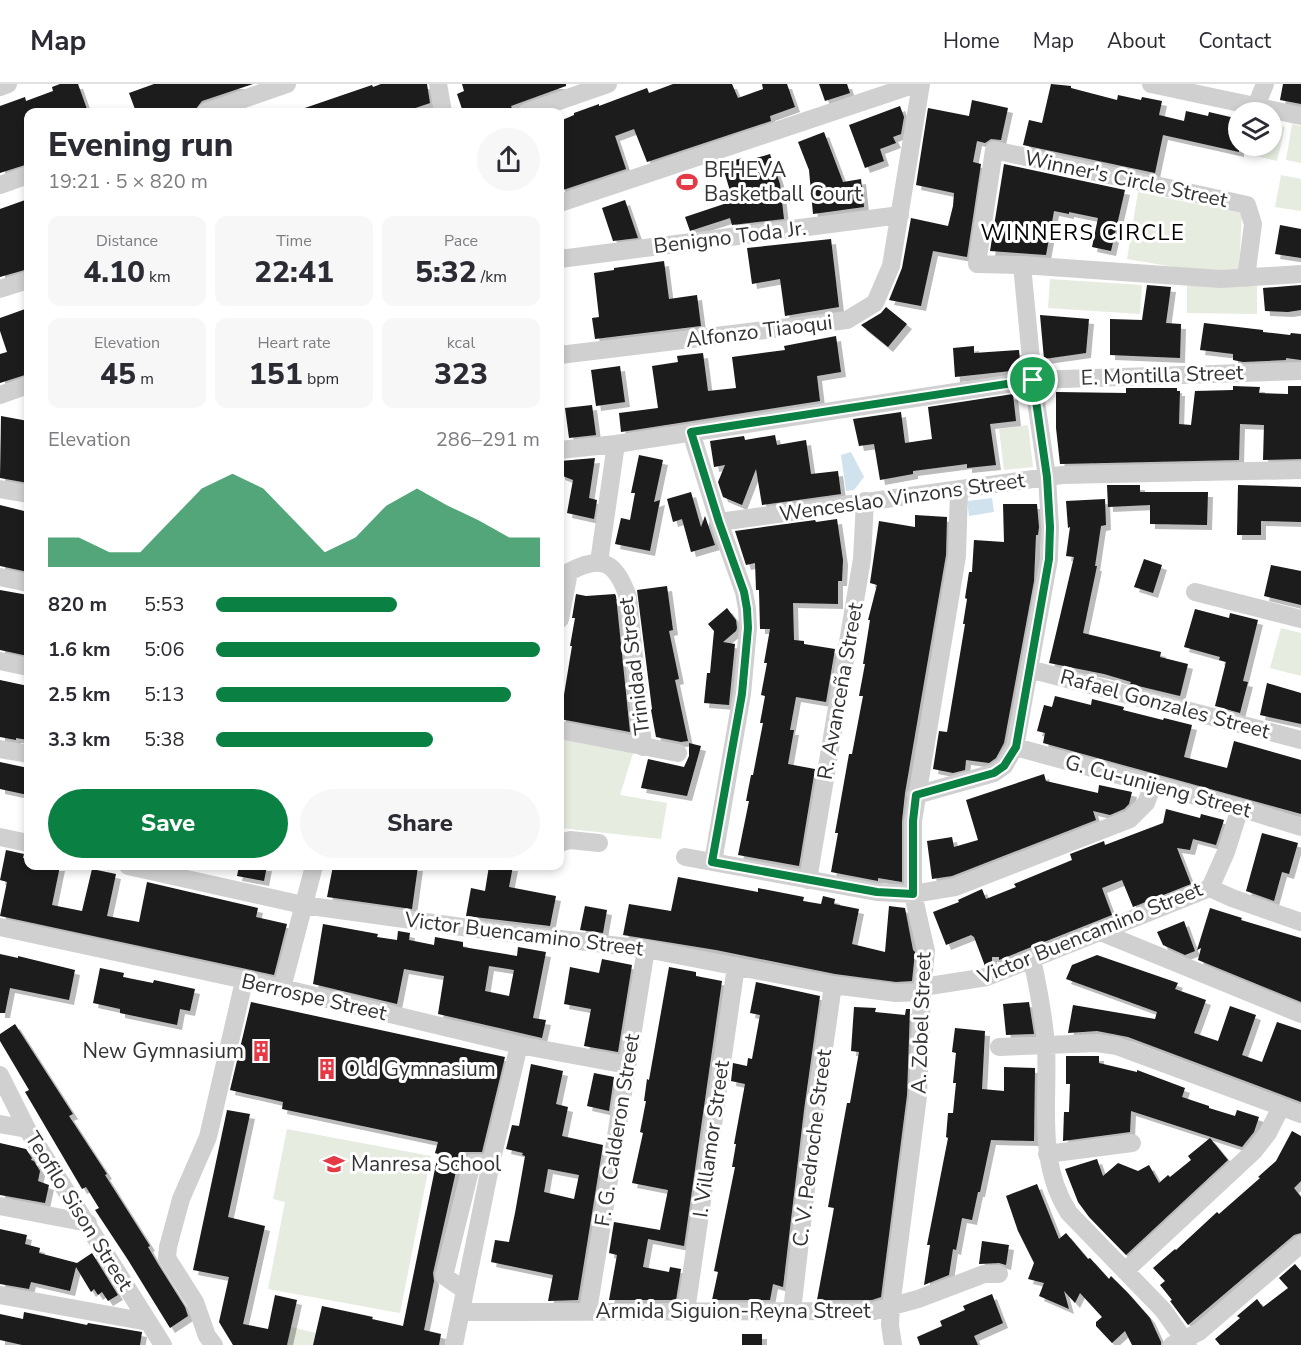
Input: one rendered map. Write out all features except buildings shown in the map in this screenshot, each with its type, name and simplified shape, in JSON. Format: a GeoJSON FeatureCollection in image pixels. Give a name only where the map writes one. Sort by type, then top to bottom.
{"type":"FeatureCollection","features":[{"type":"Feature","properties":{"kind":"street"},"geometry":{"type":"LineString","coordinates":[[0,87],[8,84]]}},
{"type":"Feature","properties":{"kind":"street"},"geometry":{"type":"LineString","coordinates":[[218,108],[287,84]]}},
{"type":"Feature","properties":{"kind":"street"},"geometry":{"type":"LineString","coordinates":[[438,84],[442,108]]}},
{"type":"Feature","properties":{"kind":"street"},"geometry":{"type":"LineString","coordinates":[[539,108],[608,84]]}},
{"type":"Feature","properties":{"kind":"street"},"geometry":{"type":"LineString","coordinates":[[564,202],[916,84]]}},
{"type":"Feature","properties":{"kind":"street","name":"Alfonzo Tiaoqui"},"geometry":{"type":"LineString","coordinates":[[564,354],[847,320],[875,303],[891,266],[921,84]]}},
{"type":"Feature","properties":{"kind":"street"},"geometry":{"type":"LineString","coordinates":[[1258,102],[1265,84]]}},
{"type":"Feature","properties":{"kind":"street"},"geometry":{"type":"LineString","coordinates":[[1158,85],[1237,102]]}},
{"type":"Feature","properties":{"kind":"street"},"geometry":{"type":"LineString","coordinates":[[1282,112],[1301,116]]}},
{"type":"Feature","properties":{"kind":"street","name":"Winner's Circle Street"},"geometry":{"type":"LineString","coordinates":[[994,150],[1247,205],[1253,224],[1246,278],[1221,279],[977,264],[994,150]]}},
{"type":"Feature","properties":{"kind":"street"},"geometry":{"type":"LineString","coordinates":[[0,185],[24,176]]}},
{"type":"Feature","properties":{"kind":"street","name":"Benigno Toda Jr."},"geometry":{"type":"LineString","coordinates":[[564,258],[900,215]]}},
{"type":"Feature","properties":{"kind":"street"},"geometry":{"type":"LineString","coordinates":[[916,795],[994,773],[1004,766],[1016,747],[1049,559],[1050,527],[1047,477],[1033,380],[1022,265]]}},
{"type":"Feature","properties":{"kind":"street"},"geometry":{"type":"LineString","coordinates":[[1246,278],[1301,274]]}},
{"type":"Feature","properties":{"kind":"street"},"geometry":{"type":"LineString","coordinates":[[0,289],[24,281]]}},
{"type":"Feature","properties":{"kind":"street","name":"E. Montilla Street"},"geometry":{"type":"LineString","coordinates":[[564,450],[616,444],[1033,380],[1301,371]]}},
{"type":"Feature","properties":{"kind":"street"},"geometry":{"type":"LineString","coordinates":[[0,395],[24,386]]}},
{"type":"Feature","properties":{"kind":"street"},"geometry":{"type":"LineString","coordinates":[[691,432],[744,592],[748,628],[742,694],[712,862]]}},
{"type":"Feature","properties":{"kind":"street"},"geometry":{"type":"LineString","coordinates":[[564,596],[568,572],[583,564],[599,562],[616,444]]}},
{"type":"Feature","properties":{"kind":"street","name":"Wenceslao Vinzons Street"},"geometry":{"type":"LineString","coordinates":[[719,522],[1047,477],[1106,473],[1301,470]]}},
{"type":"Feature","properties":{"kind":"street"},"geometry":{"type":"LineString","coordinates":[[0,489],[24,493]]}},
{"type":"Feature","properties":{"kind":"street","name":"A. Zobel Street"},"geometry":{"type":"LineString","coordinates":[[893,1345],[890,1325],[891,1308],[917,1106],[926,951],[913,894],[913,821],[957,556],[959,489]]}},
{"type":"Feature","properties":{"kind":"street","name":"R. Avanceña Street"},"geometry":{"type":"LineString","coordinates":[[808,880],[862,560],[865,501]]}},
{"type":"Feature","properties":{"kind":"street","name":"Trinidad Street"},"geometry":{"type":"LineString","coordinates":[[599,562],[613,568],[621,578],[628,597],[643,747]]}},
{"type":"Feature","properties":{"kind":"street"},"geometry":{"type":"LineString","coordinates":[[0,578],[24,582]]}},
{"type":"Feature","properties":{"kind":"street"},"geometry":{"type":"LineString","coordinates":[[1195,592],[1301,619]]}},
{"type":"Feature","properties":{"kind":"street"},"geometry":{"type":"LineString","coordinates":[[0,661],[24,666]]}},
{"type":"Feature","properties":{"kind":"street","name":"Rafael Gonzales Street"},"geometry":{"type":"LineString","coordinates":[[1029,669],[1301,740]]}},
{"type":"Feature","properties":{"kind":"street","name":"Trinidad Street"},"geometry":{"type":"LineString","coordinates":[[564,731],[678,753]]}},
{"type":"Feature","properties":{"kind":"street","name":"G. Cu-unijeng Street"},"geometry":{"type":"LineString","coordinates":[[1016,747],[1301,826]]}},
{"type":"Feature","properties":{"kind":"street"},"geometry":{"type":"LineString","coordinates":[[0,749],[24,753]]}},
{"type":"Feature","properties":{"kind":"street"},"geometry":{"type":"LineString","coordinates":[[685,857],[877,892],[913,894],[955,887],[1130,819],[1146,803],[1153,785]]}},
{"type":"Feature","properties":{"kind":"street","name":"Victor Buencamino Street"},"geometry":{"type":"LineString","coordinates":[[146,870],[303,905],[646,949],[833,985],[896,993],[987,977],[1210,888],[1226,852],[1240,808]]}},
{"type":"Feature","properties":{"kind":"street"},"geometry":{"type":"LineString","coordinates":[[0,837],[24,842]]}},
{"type":"Feature","properties":{"kind":"street"},"geometry":{"type":"LineString","coordinates":[[564,842],[570,840],[599,843]]}},
{"type":"Feature","properties":{"kind":"street"},"geometry":{"type":"LineString","coordinates":[[282,988],[313,870]]}},
{"type":"Feature","properties":{"kind":"street"},"geometry":{"type":"LineString","coordinates":[[1210,888],[1301,922]]}},
{"type":"Feature","properties":{"kind":"street","name":"Berrospe Street"},"geometry":{"type":"LineString","coordinates":[[0,927],[282,988],[519,1045],[627,1065]]}},
{"type":"Feature","properties":{"kind":"street"},"geometry":{"type":"LineString","coordinates":[[1098,931],[1301,1014]]}},
{"type":"Feature","properties":{"kind":"street","name":"F. G. Calderon Street"},"geometry":{"type":"LineString","coordinates":[[588,1311],[646,949]]}},
{"type":"Feature","properties":{"kind":"street"},"geometry":{"type":"LineString","coordinates":[[1032,959],[1046,1045],[1047,1154],[1050,1174],[1058,1197],[1069,1213],[1163,1310],[1182,1343],[1301,1244]]}},
{"type":"Feature","properties":{"kind":"street","name":"I. Villamor Street"},"geometry":{"type":"LineString","coordinates":[[686,1311],[736,966]]}},
{"type":"Feature","properties":{"kind":"street"},"geometry":{"type":"LineString","coordinates":[[214,1345],[207,1336],[195,1302],[167,1258],[181,1199],[208,1137],[244,981]]}},
{"type":"Feature","properties":{"kind":"street","name":"C. V. Pedroche Street"},"geometry":{"type":"LineString","coordinates":[[792,1311],[815,1111],[833,985]]}},
{"type":"Feature","properties":{"kind":"street"},"geometry":{"type":"LineString","coordinates":[[999,1047],[1097,1043],[1117,1046],[1301,1114]]}},
{"type":"Feature","properties":{"kind":"street"},"geometry":{"type":"LineString","coordinates":[[454,1345],[491,1163],[519,1045]]}},
{"type":"Feature","properties":{"kind":"street","name":"Teofilo Sison Street"},"geometry":{"type":"LineString","coordinates":[[0,1075],[27,1129],[163,1345]]}},
{"type":"Feature","properties":{"kind":"street"},"geometry":{"type":"LineString","coordinates":[[1125,1271],[1254,1151],[1268,1133],[1281,1107]]}},
{"type":"Feature","properties":{"kind":"street"},"geometry":{"type":"LineString","coordinates":[[0,1124],[27,1129]]}},
{"type":"Feature","properties":{"kind":"street"},"geometry":{"type":"LineString","coordinates":[[1047,1154],[1132,1143]]}},
{"type":"Feature","properties":{"kind":"street"},"geometry":{"type":"LineString","coordinates":[[0,1206],[87,1223]]}},
{"type":"Feature","properties":{"kind":"street","name":"Armida Siguion-Reyna Street"},"geometry":{"type":"LineString","coordinates":[[461,1312],[874,1311],[891,1308],[984,1274],[999,1274]]}},
{"type":"Feature","properties":{"kind":"street"},"geometry":{"type":"LineString","coordinates":[[0,1295],[148,1322]]}},
{"type":"Feature","properties":{"kind":"shaded area"},"geometry":{"type":"Polygon","coordinates":[[[1292,124],[1301,126],[1301,163],[1286,160],[1292,124]]]}},
{"type":"Feature","properties":{"kind":"shaded area"},"geometry":{"type":"Polygon","coordinates":[[[1255,156],[1278,156],[1277,161],[1255,156]]]}},
{"type":"Feature","properties":{"kind":"shaded area"},"geometry":{"type":"Polygon","coordinates":[[[1281,175],[1301,179],[1301,211],[1275,207],[1281,175]]]}},
{"type":"Feature","properties":{"kind":"shaded area"},"geometry":{"type":"Polygon","coordinates":[[[1138,192],[1242,213],[1239,269],[1209,273],[1127,259],[1138,192]]]}},
{"type":"Feature","properties":{"kind":"shaded area"},"geometry":{"type":"Polygon","coordinates":[[[1050,279],[1142,285],[1140,314],[1048,308],[1050,279]]]}},
{"type":"Feature","properties":{"kind":"shaded area"},"geometry":{"type":"Polygon","coordinates":[[[1187,286],[1257,286],[1257,314],[1187,313],[1187,286]]]}},
{"type":"Feature","properties":{"kind":"shaded area"},"geometry":{"type":"Polygon","coordinates":[[[1028,425],[1033,467],[1004,470],[999,429],[1028,425]]]}},
{"type":"Feature","properties":{"kind":"shaded area"},"geometry":{"type":"Polygon","coordinates":[[[1281,628],[1301,633],[1301,676],[1270,668],[1281,628]]]}},
{"type":"Feature","properties":{"kind":"shaded area"},"geometry":{"type":"Polygon","coordinates":[[[564,733],[635,747],[620,795],[667,803],[661,839],[564,828],[564,733]]]}},
{"type":"Feature","properties":{"kind":"shaded area"},"geometry":{"type":"Polygon","coordinates":[[[287,1129],[431,1156],[400,1313],[268,1289],[285,1202],[273,1199],[287,1129]]]}},
{"type":"Feature","properties":{"kind":"shaded area"},"geometry":{"type":"Polygon","coordinates":[[[291,1327],[316,1333],[313,1345],[287,1345],[291,1327]]]}},
{"type":"Feature","properties":{"kind":"water"},"geometry":{"type":"Polygon","coordinates":[[[851,452],[864,477],[854,490],[846,491],[841,455],[851,452]]]}},
{"type":"Feature","properties":{"kind":"water"},"geometry":{"type":"Polygon","coordinates":[[[992,498],[994,512],[969,516],[967,501],[992,498]]]}},
{"type":"Feature","properties":{"kind":"place","name":"BFHEVA Basketball Court"},"geometry":{"type":"Point","coordinates":[687,182]}},
{"type":"Feature","properties":{"kind":"place","name":"New Gymnasium"},"geometry":{"type":"Point","coordinates":[261,1051]}},
{"type":"Feature","properties":{"kind":"place","name":"Old Gymnasium"},"geometry":{"type":"Point","coordinates":[327,1069]}},
{"type":"Feature","properties":{"kind":"place","name":"Manresa School"},"geometry":{"type":"Point","coordinates":[334,1164]}},
{"type":"Feature","properties":{"kind":"district","name":"WINNERS CIRCLE"},"geometry":{"type":"Point","coordinates":[1083,233]}},
{"type":"Feature","properties":{"kind":"route"},"geometry":{"type":"LineString","coordinates":[[1033,380],[1047,477],[1049,559],[1016,747],[1004,766],[994,773],[916,795],[912,852],[913,894],[877,892],[712,862],[742,694],[748,628],[744,592],[691,432],[1033,380]]}}]}
